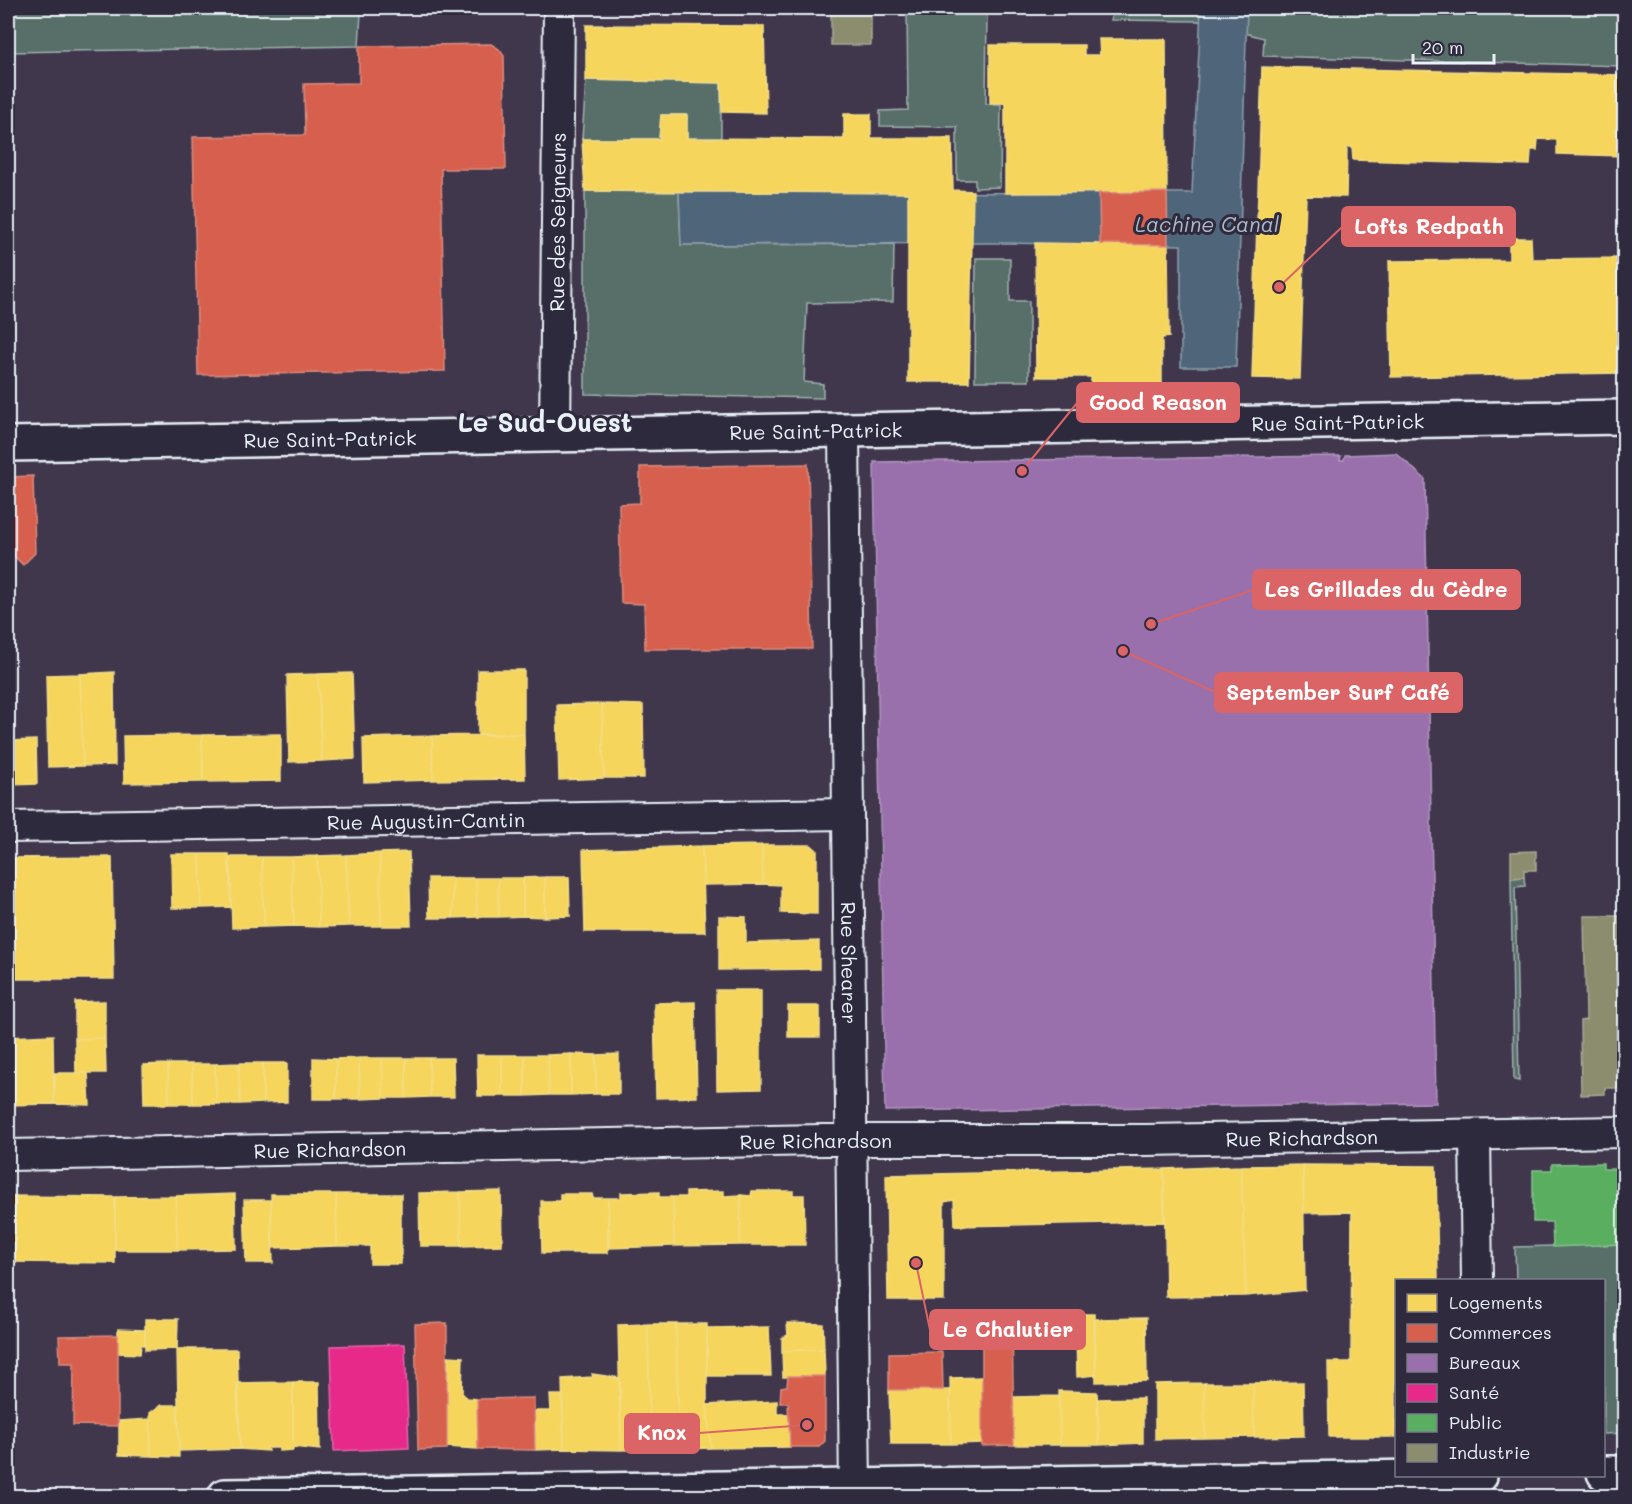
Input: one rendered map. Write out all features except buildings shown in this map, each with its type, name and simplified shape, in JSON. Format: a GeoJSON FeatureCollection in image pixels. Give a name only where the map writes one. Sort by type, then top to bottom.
{"type":"FeatureCollection","features":[{"type":"Feature","properties":{"kind":"main road","name":"Rue Saint-Patrick"},"geometry":{"type":"LineString","coordinates":[[8,444],[1624,417]]}},
{"type":"Feature","properties":{"kind":"main road"},"geometry":{"type":"LineString","coordinates":[[1605,1473],[1624,1473]]}},
{"type":"Feature","properties":{"kind":"main road"},"geometry":{"type":"LineString","coordinates":[[225,1497],[855,1491],[1438,1477]]}},
{"type":"Feature","properties":{"kind":"street","name":"Rue des Seigneurs"},"geometry":{"type":"LineString","coordinates":[[555,435],[559,8]]}},
{"type":"Feature","properties":{"kind":"street","name":"Rue Shearer"},"geometry":{"type":"LineString","coordinates":[[844,431],[846,814],[855,1491]]}},
{"type":"Feature","properties":{"kind":"street","name":"Rue Augustin-Cantin"},"geometry":{"type":"LineString","coordinates":[[8,827],[846,814]]}},
{"type":"Feature","properties":{"kind":"street","name":"Rue Richardson"},"geometry":{"type":"LineString","coordinates":[[8,1155],[850,1141],[1624,1132]]}},
{"type":"Feature","properties":{"kind":"street"},"geometry":{"type":"LineString","coordinates":[[1475,1135],[1477,1279]]}},
{"type":"Feature","properties":{"kind":"street"},"geometry":{"type":"LineString","coordinates":[[1480,1477],[1480,1497]]}},
{"type":"Feature","properties":{"kind":"green space"},"geometry":{"type":"Polygon","coordinates":[[[8,8],[531,8],[531,10],[361,13],[359,46],[8,52],[8,8]]]}},
{"type":"Feature","properties":{"kind":"green space"},"geometry":{"type":"Polygon","coordinates":[[[907,8],[987,8],[986,104],[1001,104],[1000,187],[975,188],[975,180],[957,180],[957,127],[880,126],[880,111],[908,110],[907,8]]]}},
{"type":"Feature","properties":{"kind":"green space"},"geometry":{"type":"Polygon","coordinates":[[[1113,8],[1624,8],[1624,66],[1263,56],[1264,38],[1198,21],[1111,20],[1113,8]]]}},
{"type":"Feature","properties":{"kind":"green space"},"geometry":{"type":"Polygon","coordinates":[[[586,80],[721,83],[721,138],[687,138],[687,115],[661,115],[659,139],[582,139],[586,80]]]}},
{"type":"Feature","properties":{"kind":"green space"},"geometry":{"type":"Polygon","coordinates":[[[585,191],[679,192],[681,245],[894,244],[893,302],[807,303],[804,382],[823,384],[823,398],[585,394],[585,191]]]}},
{"type":"Feature","properties":{"kind":"green space"},"geometry":{"type":"Polygon","coordinates":[[[976,258],[1010,258],[1010,301],[1029,301],[1029,381],[975,381],[976,258]]]}},
{"type":"Feature","properties":{"kind":"green space"},"geometry":{"type":"Polygon","coordinates":[[[1524,877],[1525,886],[1515,887],[1519,1081],[1514,1080],[1511,878],[1524,877]]]}},
{"type":"Feature","properties":{"kind":"green space"},"geometry":{"type":"Polygon","coordinates":[[[1624,1244],[1624,1433],[1605,1434],[1605,1279],[1516,1279],[1515,1247],[1624,1244]]]}},
{"type":"Feature","properties":{"kind":"water","name":"Lachine Canal"},"geometry":{"type":"Polygon","coordinates":[[[1201,8],[1247,8],[1236,367],[1181,367],[1181,245],[992,243],[681,245],[679,192],[1192,193],[1201,8]]]}},
{"type":"Feature","properties":{"kind":"place","name":"Lofts Redpath"},"geometry":{"type":"Point","coordinates":[1279,287]}},
{"type":"Feature","properties":{"kind":"place","name":"Good Reason"},"geometry":{"type":"Point","coordinates":[1022,471]}},
{"type":"Feature","properties":{"kind":"place","name":"Les Grillades du Cèdre"},"geometry":{"type":"Point","coordinates":[1151,624]}},
{"type":"Feature","properties":{"kind":"place","name":"September Surf Café"},"geometry":{"type":"Point","coordinates":[1123,651]}},
{"type":"Feature","properties":{"kind":"place","name":"Le Chalutier"},"geometry":{"type":"Point","coordinates":[916,1263]}},
{"type":"Feature","properties":{"kind":"place","name":"Knox"},"geometry":{"type":"Point","coordinates":[807,1425]}},
{"type":"Feature","properties":{"kind":"district","name":"Le Sud-Ouest"},"geometry":{"type":"Point","coordinates":[545,422]}}]}
